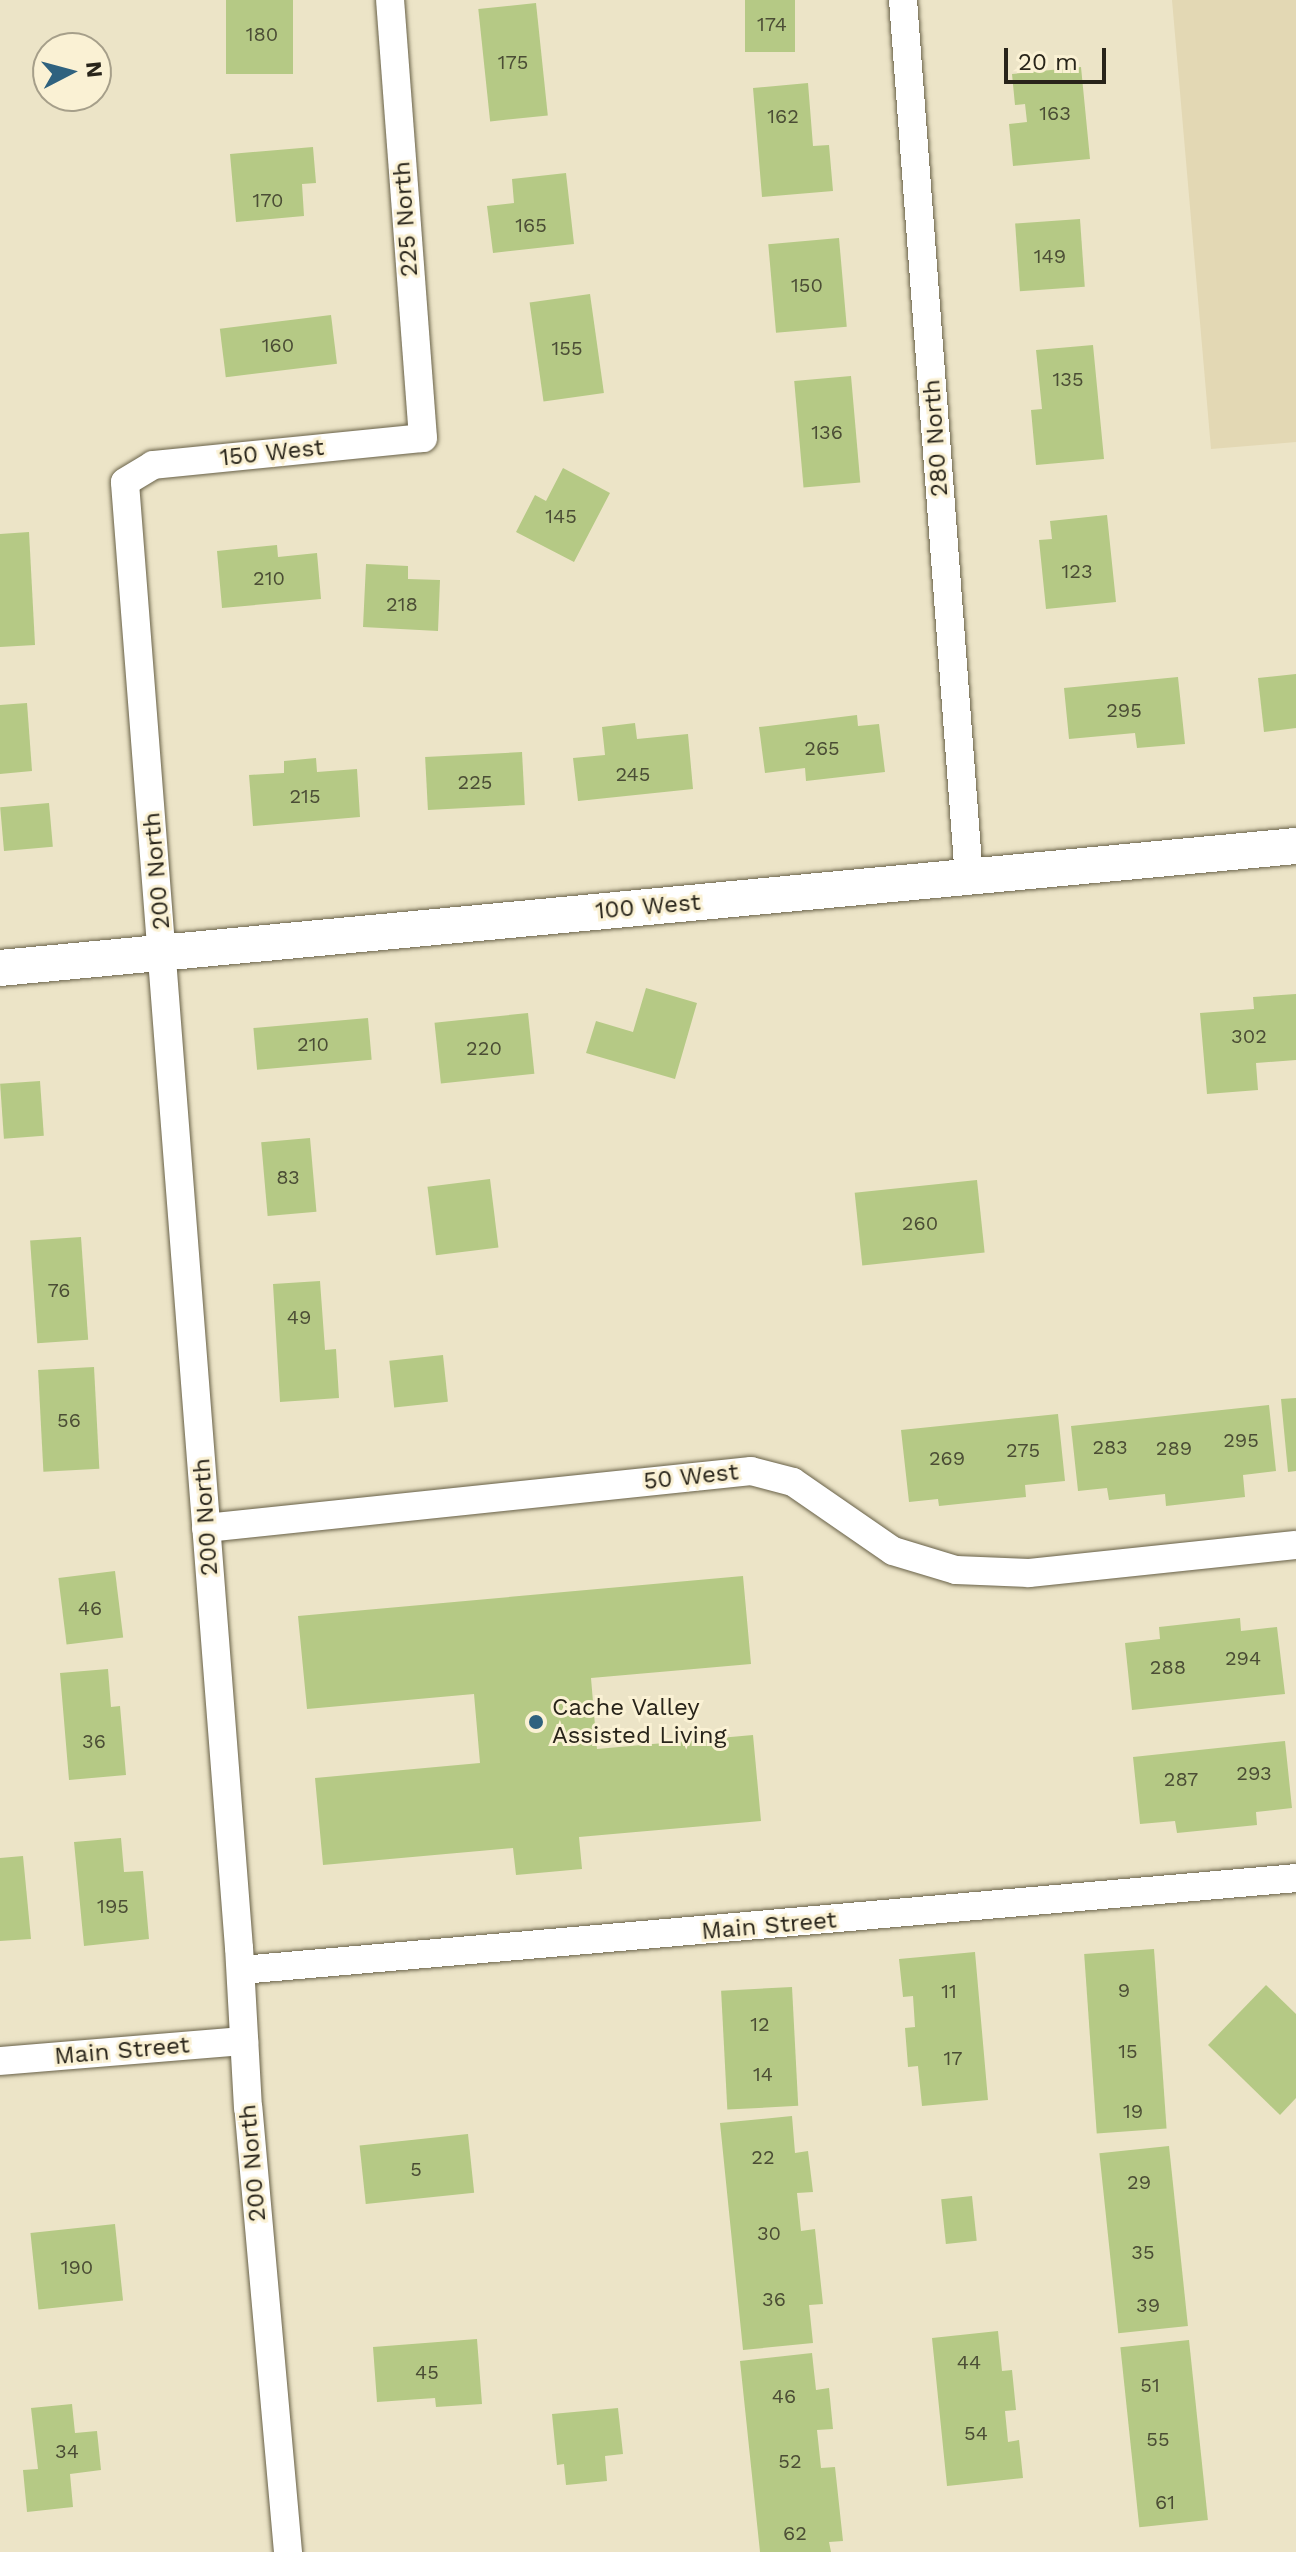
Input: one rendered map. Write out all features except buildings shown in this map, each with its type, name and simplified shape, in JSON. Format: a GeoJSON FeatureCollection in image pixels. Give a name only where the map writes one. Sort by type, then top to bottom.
{"type":"FeatureCollection","features":[{"type":"Feature","properties":{"kind":"street","name":"225 North"},"geometry":{"type":"LineString","coordinates":[[390,0],[423,438]]}},
{"type":"Feature","properties":{"kind":"street","name":"280 North"},"geometry":{"type":"LineString","coordinates":[[903,0],[969,877]]}},
{"type":"Feature","properties":{"kind":"street","name":"150 West"},"geometry":{"type":"LineString","coordinates":[[125,482],[153,465],[423,438]]}},
{"type":"Feature","properties":{"kind":"street","name":"200 North"},"geometry":{"type":"LineString","coordinates":[[125,482],[164,954],[244,2041],[288,2552]]}},
{"type":"Feature","properties":{"kind":"street","name":"100 West"},"geometry":{"type":"LineString","coordinates":[[0,968],[1296,846]]}},
{"type":"Feature","properties":{"kind":"street","name":"50 West"},"geometry":{"type":"LineString","coordinates":[[206,1528],[751,1471],[793,1482],[893,1551],[956,1570],[1029,1573],[1296,1545]]}},
{"type":"Feature","properties":{"kind":"street","name":"Main Street"},"geometry":{"type":"LineString","coordinates":[[241,1970],[1296,1878]]}},
{"type":"Feature","properties":{"kind":"street","name":"Main Street"},"geometry":{"type":"LineString","coordinates":[[0,2061],[244,2041]]}},
{"type":"Feature","properties":{"kind":"shaded area"},"geometry":{"type":"Polygon","coordinates":[[[1172,0],[1296,0],[1296,442],[1211,449],[1172,0]]]}},
{"type":"Feature","properties":{"kind":"place","name":"Cache Valley Assisted Living"},"geometry":{"type":"Point","coordinates":[536,1722]}}]}
